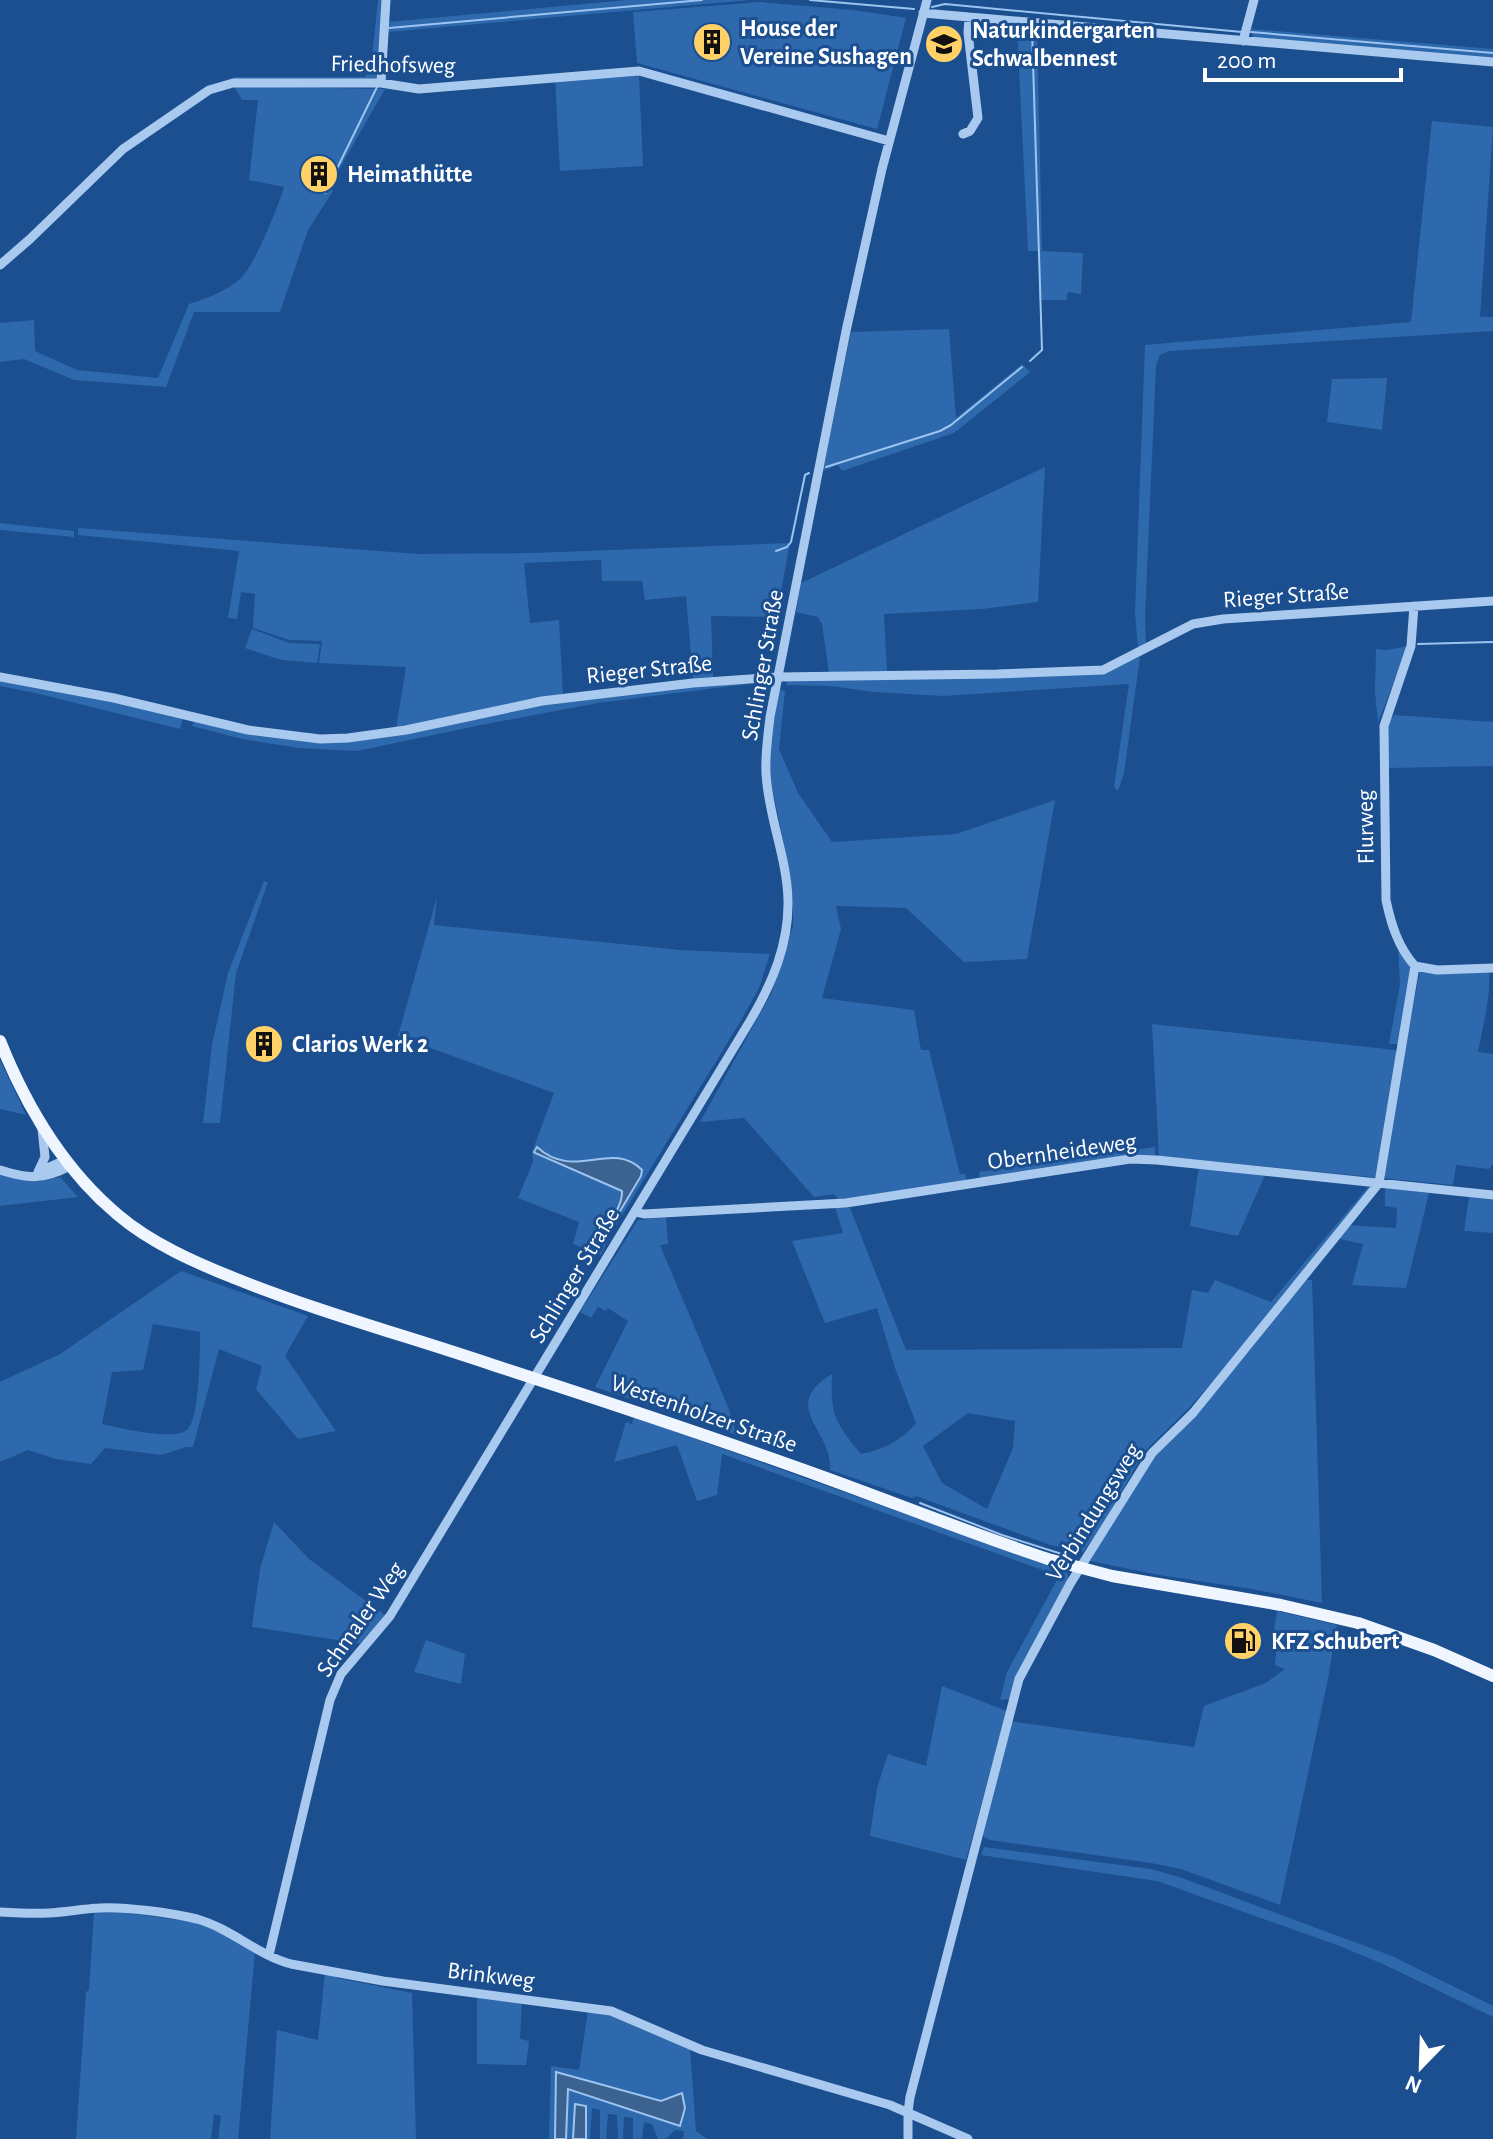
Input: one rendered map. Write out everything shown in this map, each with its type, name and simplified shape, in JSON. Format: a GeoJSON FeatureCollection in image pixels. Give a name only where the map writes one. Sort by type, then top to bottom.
{"type":"FeatureCollection","features":[{"type":"Feature","properties":{"kind":"main road","name":"Westenholzer Straße"},"geometry":{"type":"LineString","coordinates":[[0,1041],[14,1076],[40,1122],[92,1191],[143,1234],[194,1262],[275,1295],[823,1477],[1019,1549],[1079,1568],[1281,1605],[1358,1623],[1434,1650],[1493,1676]]}},
{"type":"Feature","properties":{"kind":"street"},"geometry":{"type":"LineString","coordinates":[[381,83],[386,0]]}},
{"type":"Feature","properties":{"kind":"street","name":"Schlinger Straße"},"geometry":{"type":"LineString","coordinates":[[535,1379],[767,992],[783,944],[788,899],[766,773],[770,717],[846,331],[889,141],[927,0]]}},
{"type":"Feature","properties":{"kind":"street"},"geometry":{"type":"LineString","coordinates":[[1243,41],[1254,0]]}},
{"type":"Feature","properties":{"kind":"street"},"geometry":{"type":"LineString","coordinates":[[923,13],[1493,62]]}},
{"type":"Feature","properties":{"kind":"street"},"geometry":{"type":"LineString","coordinates":[[963,134],[970,131],[978,118],[968,33],[969,17]]}},
{"type":"Feature","properties":{"kind":"street","name":"Friedhofsweg"},"geometry":{"type":"LineString","coordinates":[[0,265],[123,149],[209,90],[233,83],[381,83],[419,89],[639,71],[889,141]]}},
{"type":"Feature","properties":{"kind":"street","name":"Rieger Straße"},"geometry":{"type":"LineString","coordinates":[[0,677],[114,698],[248,730],[320,739],[348,738],[406,730],[542,701],[693,683],[778,677],[1103,670],[1193,624],[1223,619],[1493,601]]}},
{"type":"Feature","properties":{"kind":"street","name":"Flurweg"},"geometry":{"type":"LineString","coordinates":[[1414,606],[1411,646],[1384,726],[1386,900],[1401,947],[1415,966]]}},
{"type":"Feature","properties":{"kind":"street"},"geometry":{"type":"LineString","coordinates":[[1415,966],[1437,970],[1493,968]]}},
{"type":"Feature","properties":{"kind":"street","name":"Verbindungsweg"},"geometry":{"type":"LineString","coordinates":[[908,2139],[908,2112],[1019,1679],[1079,1568],[1152,1453],[1193,1413],[1379,1183],[1415,966]]}},
{"type":"Feature","properties":{"kind":"street"},"geometry":{"type":"LineString","coordinates":[[35,1174],[45,1157],[40,1122]]}},
{"type":"Feature","properties":{"kind":"street","name":"Obernheideweg"},"geometry":{"type":"LineString","coordinates":[[636,1212],[846,1203],[1130,1159],[1493,1195]]}},
{"type":"Feature","properties":{"kind":"street"},"geometry":{"type":"LineString","coordinates":[[0,1170],[18,1176],[68,1163]]}},
{"type":"Feature","properties":{"kind":"street","name":"Schmaler Weg"},"geometry":{"type":"LineString","coordinates":[[269,1955],[330,1700],[338,1679],[390,1616],[535,1379]]}},
{"type":"Feature","properties":{"kind":"street","name":"Brinkweg"},"geometry":{"type":"LineString","coordinates":[[0,1912],[48,1913],[101,1907],[194,1918],[230,1932],[269,1955],[305,1967],[383,1981],[611,2011],[702,2050],[873,2099],[968,2139]]}},
{"type":"Feature","properties":{"kind":"shaded area"},"geometry":{"type":"Polygon","coordinates":[[[378,0],[384,0],[380,82],[232,81],[234,77],[365,77],[371,67],[378,0]]]}},
{"type":"Feature","properties":{"kind":"shaded area"},"geometry":{"type":"Polygon","coordinates":[[[627,0],[750,0],[387,32],[388,22],[627,0]]]}},
{"type":"Feature","properties":{"kind":"shaded area"},"geometry":{"type":"Polygon","coordinates":[[[760,2],[906,18],[877,129],[637,63],[633,12],[760,2]]]}},
{"type":"Feature","properties":{"kind":"shaded area"},"geometry":{"type":"Polygon","coordinates":[[[1017,27],[1037,27],[1042,251],[1083,253],[1081,294],[1068,292],[1066,300],[1039,300],[1039,251],[1028,251],[1017,27]]]}},
{"type":"Feature","properties":{"kind":"shaded area"},"geometry":{"type":"Polygon","coordinates":[[[1251,29],[1493,49],[1493,58],[1261,39],[1253,37],[1251,29]]]}},
{"type":"Feature","properties":{"kind":"shaded area"},"geometry":{"type":"Polygon","coordinates":[[[639,76],[643,166],[560,171],[555,79],[639,76]]]}},
{"type":"Feature","properties":{"kind":"shaded area"},"geometry":{"type":"Polygon","coordinates":[[[234,86],[385,89],[329,187],[333,191],[308,230],[280,312],[194,312],[166,387],[74,380],[24,359],[0,362],[0,323],[34,320],[35,351],[77,370],[158,378],[189,304],[234,284],[252,263],[284,187],[249,180],[258,100],[242,100],[234,86]]]}},
{"type":"Feature","properties":{"kind":"shaded area"},"geometry":{"type":"Polygon","coordinates":[[[1432,121],[1493,127],[1480,317],[1493,317],[1493,331],[1169,351],[1160,355],[1156,365],[1146,643],[1138,648],[1135,613],[1145,345],[1411,322],[1432,121]]]}},
{"type":"Feature","properties":{"kind":"shaded area"},"geometry":{"type":"Polygon","coordinates":[[[949,329],[956,418],[1022,364],[1030,372],[954,433],[842,471],[838,465],[823,471],[851,332],[949,329]]]}},
{"type":"Feature","properties":{"kind":"shaded area"},"geometry":{"type":"Polygon","coordinates":[[[1387,378],[1382,430],[1327,422],[1332,379],[1387,378]]]}},
{"type":"Feature","properties":{"kind":"shaded area"},"geometry":{"type":"Polygon","coordinates":[[[1045,467],[1038,602],[982,609],[884,614],[887,671],[829,673],[822,624],[818,617],[796,612],[801,583],[1045,467]]]}},
{"type":"Feature","properties":{"kind":"shaded area"},"geometry":{"type":"Polygon","coordinates":[[[0,523],[74,531],[74,537],[0,530],[0,523]]]}},
{"type":"Feature","properties":{"kind":"shaded area"},"geometry":{"type":"Polygon","coordinates":[[[78,528],[419,554],[534,553],[790,543],[776,617],[711,616],[713,677],[693,678],[686,596],[645,600],[642,581],[602,581],[601,560],[524,563],[530,623],[559,620],[563,695],[396,729],[406,667],[319,663],[322,641],[289,640],[253,628],[255,594],[241,592],[237,619],[228,618],[239,551],[78,535],[78,528]]]}},
{"type":"Feature","properties":{"kind":"shaded area"},"geometry":{"type":"Polygon","coordinates":[[[252,629],[289,643],[320,644],[317,663],[281,660],[245,648],[252,629]]]}},
{"type":"Feature","properties":{"kind":"shaded area"},"geometry":{"type":"Polygon","coordinates":[[[1408,646],[1378,723],[1376,649],[1408,646]]]}},
{"type":"Feature","properties":{"kind":"shaded area"},"geometry":{"type":"Polygon","coordinates":[[[1140,657],[1124,773],[1118,791],[1114,787],[1129,684],[943,696],[787,685],[787,680],[1104,673],[1140,657]]]}},
{"type":"Feature","properties":{"kind":"shaded area"},"geometry":{"type":"Polygon","coordinates":[[[0,681],[113,701],[183,719],[180,729],[0,686],[0,681]]]}},
{"type":"Feature","properties":{"kind":"shaded area"},"geometry":{"type":"Polygon","coordinates":[[[694,684],[748,684],[598,703],[357,751],[299,748],[242,739],[192,726],[194,721],[319,743],[542,704],[694,684]]]}},
{"type":"Feature","properties":{"kind":"shaded area"},"geometry":{"type":"Polygon","coordinates":[[[778,689],[785,691],[779,749],[798,793],[832,842],[956,834],[1055,800],[1027,959],[964,962],[906,908],[836,906],[841,929],[822,998],[914,1010],[921,1050],[929,1050],[960,1174],[965,1174],[967,1181],[844,1199],[838,1199],[834,1194],[814,1197],[744,1118],[700,1122],[771,994],[793,926],[790,873],[769,773],[778,689]]]}},
{"type":"Feature","properties":{"kind":"shaded area"},"geometry":{"type":"Polygon","coordinates":[[[1394,715],[1493,722],[1493,766],[1388,768],[1387,725],[1394,715]]]}},
{"type":"Feature","properties":{"kind":"shaded area"},"geometry":{"type":"Polygon","coordinates":[[[264,881],[268,882],[236,973],[220,1123],[203,1123],[212,1045],[228,973],[264,881]]]}},
{"type":"Feature","properties":{"kind":"shaded area"},"geometry":{"type":"Polygon","coordinates":[[[437,897],[434,925],[680,950],[770,954],[759,988],[740,1022],[601,1255],[573,1244],[579,1222],[518,1198],[533,1162],[532,1152],[554,1093],[398,1036],[437,897]]]}},
{"type":"Feature","properties":{"kind":"shaded area"},"geometry":{"type":"Polygon","coordinates":[[[1398,949],[1413,966],[1399,1044],[1389,1044],[1400,984],[1398,949]]]}},
{"type":"Feature","properties":{"kind":"shaded area"},"geometry":{"type":"Polygon","coordinates":[[[1420,969],[1489,970],[1488,1001],[1478,1052],[1493,1054],[1493,1164],[1489,1169],[1456,1165],[1453,1185],[1159,1156],[1152,1024],[1405,1051],[1420,969]]]}},
{"type":"Feature","properties":{"kind":"shaded area"},"geometry":{"type":"Polygon","coordinates":[[[0,1060],[26,1115],[0,1109],[0,1060]]]}},
{"type":"Feature","properties":{"kind":"shaded area"},"geometry":{"type":"Polygon","coordinates":[[[537,1147],[551,1157],[565,1161],[618,1158],[642,1170],[598,1248],[595,1248],[595,1243],[617,1211],[622,1191],[535,1153],[537,1147]]]}},
{"type":"Feature","properties":{"kind":"shaded area"},"geometry":{"type":"Polygon","coordinates":[[[1155,1147],[1155,1155],[980,1179],[979,1172],[1155,1147]]]}},
{"type":"Feature","properties":{"kind":"shaded area"},"geometry":{"type":"Polygon","coordinates":[[[1199,1165],[1265,1175],[1238,1236],[1190,1226],[1199,1165]]]}},
{"type":"Feature","properties":{"kind":"shaded area"},"geometry":{"type":"Polygon","coordinates":[[[0,1174],[36,1181],[60,1177],[78,1197],[0,1206],[0,1174]]]}},
{"type":"Feature","properties":{"kind":"shaded area"},"geometry":{"type":"Polygon","coordinates":[[[1368,1187],[1371,1188],[1257,1332],[1188,1409],[1145,1451],[1100,1529],[1083,1552],[1050,1545],[916,1496],[912,1498],[830,1470],[829,1456],[808,1408],[809,1397],[832,1374],[833,1409],[845,1434],[861,1454],[892,1443],[916,1423],[877,1308],[825,1323],[792,1241],[843,1233],[835,1207],[850,1208],[906,1350],[1182,1348],[1192,1290],[1208,1293],[1215,1280],[1271,1302],[1368,1187]],[[968,1413],[923,1446],[942,1483],[987,1509],[1013,1448],[1015,1421],[968,1413]]]}},
{"type":"Feature","properties":{"kind":"shaded area"},"geometry":{"type":"Polygon","coordinates":[[[1385,1188],[1429,1193],[1406,1288],[1352,1285],[1363,1244],[1335,1238],[1347,1225],[1396,1228],[1397,1208],[1385,1206],[1385,1188]]]}},
{"type":"Feature","properties":{"kind":"shaded area"},"geometry":{"type":"Polygon","coordinates":[[[1469,1197],[1493,1200],[1493,1233],[1464,1231],[1469,1197]]]}},
{"type":"Feature","properties":{"kind":"shaded area"},"geometry":{"type":"Polygon","coordinates":[[[666,1217],[668,1244],[660,1245],[737,1435],[595,1387],[628,1321],[608,1308],[606,1311],[598,1307],[591,1318],[580,1312],[638,1220],[666,1217]]]}},
{"type":"Feature","properties":{"kind":"shaded area"},"geometry":{"type":"Polygon","coordinates":[[[181,1271],[308,1316],[285,1356],[336,1431],[298,1439],[256,1389],[262,1366],[219,1349],[193,1447],[162,1455],[105,1448],[91,1464],[56,1459],[28,1450],[0,1462],[0,1382],[60,1354],[181,1271]],[[153,1324],[143,1370],[112,1372],[102,1424],[159,1434],[187,1430],[197,1399],[200,1332],[153,1324]]]}},
{"type":"Feature","properties":{"kind":"shaded area"},"geometry":{"type":"Polygon","coordinates":[[[1305,1280],[1312,1280],[1322,1603],[1090,1561],[1153,1454],[1250,1350],[1305,1280]]]}},
{"type":"Feature","properties":{"kind":"shaded area"},"geometry":{"type":"Polygon","coordinates":[[[634,1417],[1067,1572],[1069,1579],[1010,1699],[1000,1700],[1007,1672],[1059,1576],[722,1454],[717,1495],[697,1501],[677,1445],[614,1462],[626,1422],[632,1424],[634,1417]]]}},
{"type":"Feature","properties":{"kind":"shaded area"},"geometry":{"type":"Polygon","coordinates":[[[274,1522],[309,1559],[385,1615],[363,1644],[252,1627],[260,1569],[274,1522]]]}},
{"type":"Feature","properties":{"kind":"shaded area"},"geometry":{"type":"Polygon","coordinates":[[[1277,1611],[1337,1625],[1280,1905],[1181,1869],[984,1837],[982,1833],[1009,1721],[1194,1747],[1204,1706],[1266,1683],[1285,1669],[1275,1665],[1277,1644],[1272,1643],[1277,1611]]]}},
{"type":"Feature","properties":{"kind":"shaded area"},"geometry":{"type":"Polygon","coordinates":[[[426,1640],[465,1654],[461,1684],[414,1672],[426,1640]]]}},
{"type":"Feature","properties":{"kind":"shaded area"},"geometry":{"type":"Polygon","coordinates":[[[942,1686],[1007,1711],[966,1860],[870,1836],[877,1788],[888,1754],[926,1766],[942,1686]]]}},
{"type":"Feature","properties":{"kind":"shaded area"},"geometry":{"type":"Polygon","coordinates":[[[984,1847],[1151,1869],[1182,1878],[1392,1956],[1493,2006],[1493,2017],[1337,1945],[1157,1881],[981,1855],[984,1847]]]}},
{"type":"Feature","properties":{"kind":"shaded area"},"geometry":{"type":"Polygon","coordinates":[[[110,1911],[213,1927],[255,1952],[238,2139],[218,2139],[221,2116],[214,2114],[211,2139],[76,2139],[94,1912],[110,1911]]]}},
{"type":"Feature","properties":{"kind":"shaded area"},"geometry":{"type":"Polygon","coordinates":[[[325,1973],[412,1993],[416,2139],[270,2139],[277,2030],[318,2040],[325,1973]]]}},
{"type":"Feature","properties":{"kind":"shaded area"},"geometry":{"type":"Polygon","coordinates":[[[477,1996],[522,2001],[520,2039],[529,2041],[526,2065],[477,2064],[477,1996]]]}},
{"type":"Feature","properties":{"kind":"shaded area"},"geometry":{"type":"Polygon","coordinates":[[[588,2010],[604,2013],[690,2049],[696,2131],[707,2139],[683,2139],[684,2131],[675,2130],[666,2139],[658,2139],[652,2124],[644,2122],[642,2139],[633,2139],[633,2118],[624,2117],[623,2139],[618,2139],[617,2115],[608,2114],[606,2139],[600,2139],[600,2110],[592,2108],[590,2139],[586,2139],[586,2106],[575,2105],[573,2139],[566,2139],[568,2089],[679,2126],[661,2101],[557,2072],[555,2139],[549,2139],[551,2066],[579,2070],[588,2010]]]}},
{"type":"Feature","properties":{"kind":"shaded area"},"geometry":{"type":"Polygon","coordinates":[[[556,2072],[661,2101],[682,2093],[685,2108],[680,2126],[568,2089],[566,2139],[555,2139],[556,2072]]]}},
{"type":"Feature","properties":{"kind":"shaded area"},"geometry":{"type":"Polygon","coordinates":[[[575,2104],[586,2106],[586,2139],[573,2139],[575,2104]]]}},
{"type":"Feature","properties":{"kind":"waterway"},"geometry":{"type":"LineString","coordinates":[[389,28],[702,0]]}},
{"type":"Feature","properties":{"kind":"waterway"},"geometry":{"type":"LineString","coordinates":[[810,0],[914,9]]}},
{"type":"Feature","properties":{"kind":"waterway"},"geometry":{"type":"LineString","coordinates":[[932,7],[945,4],[1242,32]]}},
{"type":"Feature","properties":{"kind":"waterway"},"geometry":{"type":"LineString","coordinates":[[1030,361],[1042,350],[1032,30]]}},
{"type":"Feature","properties":{"kind":"waterway"},"geometry":{"type":"LineString","coordinates":[[1251,32],[1493,53]]}},
{"type":"Feature","properties":{"kind":"waterway"},"geometry":{"type":"LineString","coordinates":[[325,193],[377,87]]}},
{"type":"Feature","properties":{"kind":"waterway"},"geometry":{"type":"LineString","coordinates":[[826,467],[940,431],[1022,367]]}},
{"type":"Feature","properties":{"kind":"waterway"},"geometry":{"type":"LineString","coordinates":[[776,551],[791,542],[805,475],[809,473]]}},
{"type":"Feature","properties":{"kind":"waterway"},"geometry":{"type":"LineString","coordinates":[[1418,644],[1493,642]]}},
{"type":"Feature","properties":{"kind":"waterway"},"geometry":{"type":"LineString","coordinates":[[920,1503],[1002,1535],[1068,1556]]}},
{"type":"Feature","properties":{"kind":"place","name":"House der Vereine Sushagen"},"geometry":{"type":"Point","coordinates":[712,42]}},
{"type":"Feature","properties":{"kind":"place","name":"Naturkindergarten Schwalbennest"},"geometry":{"type":"Point","coordinates":[944,44]}},
{"type":"Feature","properties":{"kind":"place","name":"Heimathütte"},"geometry":{"type":"Point","coordinates":[319,174]}},
{"type":"Feature","properties":{"kind":"place","name":"Clarios Werk 2"},"geometry":{"type":"Point","coordinates":[264,1044]}},
{"type":"Feature","properties":{"kind":"place","name":"KFZ Schubert"},"geometry":{"type":"Point","coordinates":[1243,1641]}}]}
